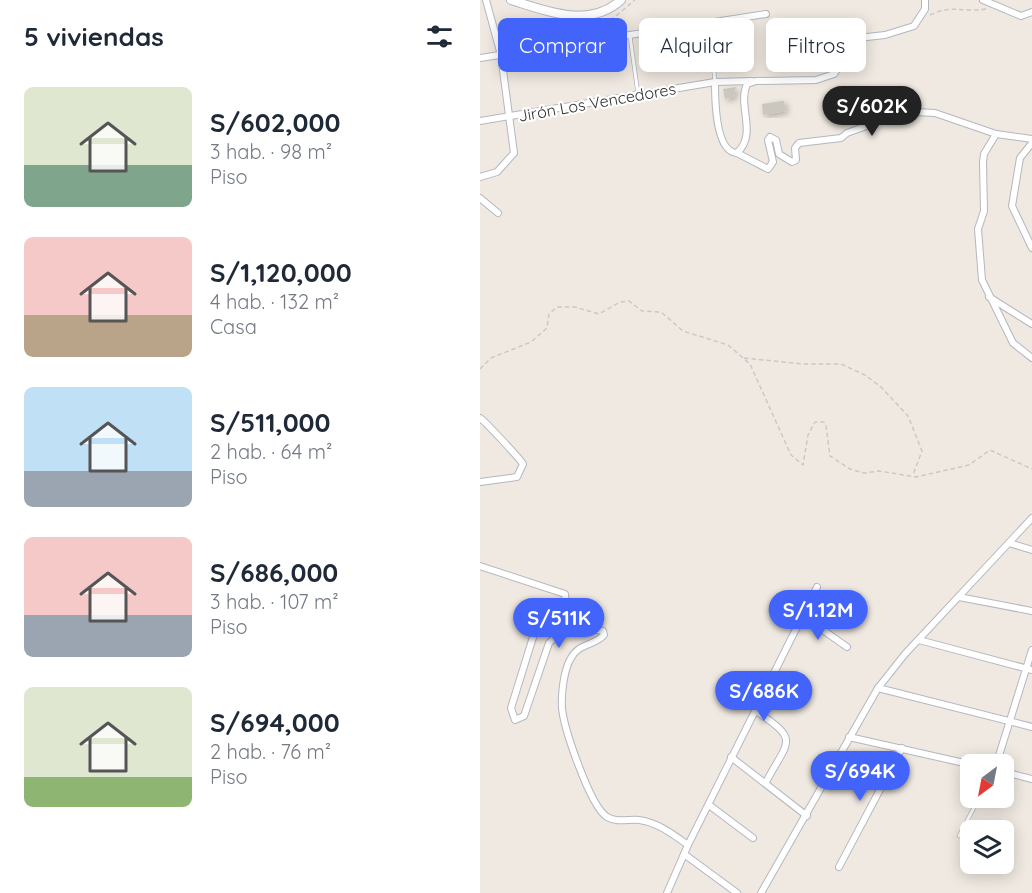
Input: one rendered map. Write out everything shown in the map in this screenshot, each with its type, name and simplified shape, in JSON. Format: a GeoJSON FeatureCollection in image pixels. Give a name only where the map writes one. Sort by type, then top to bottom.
{"type":"FeatureCollection","features":[{"type":"Feature","properties":{"kind":"street"},"geometry":{"type":"LineString","coordinates":[[486,0],[498,43]]}},
{"type":"Feature","properties":{"kind":"street"},"geometry":{"type":"LineString","coordinates":[[511,0],[557,14],[576,16],[610,10],[621,0]]}},
{"type":"Feature","properties":{"kind":"street"},"geometry":{"type":"LineString","coordinates":[[920,20],[925,9],[925,0]]}},
{"type":"Feature","properties":{"kind":"street"},"geometry":{"type":"LineString","coordinates":[[983,0],[1021,16],[1032,12]]}},
{"type":"Feature","properties":{"kind":"street"},"geometry":{"type":"LineString","coordinates":[[737,18],[766,14]]}},
{"type":"Feature","properties":{"kind":"street","name":"Jirón Los Vencedores"},"geometry":{"type":"LineString","coordinates":[[480,121],[715,82],[816,80],[834,74],[858,38],[885,35],[914,26],[920,20]]}},
{"type":"Feature","properties":{"kind":"street"},"geometry":{"type":"LineString","coordinates":[[629,34],[639,32]]}},
{"type":"Feature","properties":{"kind":"street"},"geometry":{"type":"LineString","coordinates":[[480,58],[498,55]]}},
{"type":"Feature","properties":{"kind":"street"},"geometry":{"type":"LineString","coordinates":[[480,177],[497,172],[514,153],[503,72]]}},
{"type":"Feature","properties":{"kind":"street"},"geometry":{"type":"LineString","coordinates":[[737,153],[742,149],[748,129],[744,91],[747,84],[756,81]]}},
{"type":"Feature","properties":{"kind":"street"},"geometry":{"type":"LineString","coordinates":[[715,82],[716,118],[728,150],[768,170],[773,162],[768,140],[770,138],[776,140],[779,154],[792,162],[796,160],[795,148],[800,143],[841,138],[847,133],[872,124],[897,111],[935,113],[996,134],[1032,141],[1020,158],[1012,206],[1032,248]]}},
{"type":"Feature","properties":{"kind":"street"},"geometry":{"type":"LineString","coordinates":[[996,134],[984,154],[984,211],[978,229],[982,280],[1013,343],[1032,358]]}},
{"type":"Feature","properties":{"kind":"street"},"geometry":{"type":"LineString","coordinates":[[480,198],[498,213]]}},
{"type":"Feature","properties":{"kind":"street"},"geometry":{"type":"LineString","coordinates":[[988,296],[1032,324]]}},
{"type":"Feature","properties":{"kind":"street"},"geometry":{"type":"LineString","coordinates":[[480,418],[489,423],[502,443],[523,464],[517,477],[480,482]]}},
{"type":"Feature","properties":{"kind":"street"},"geometry":{"type":"LineString","coordinates":[[761,893],[878,688],[919,640],[1032,518]]}},
{"type":"Feature","properties":{"kind":"street"},"geometry":{"type":"LineString","coordinates":[[1009,543],[1032,550]]}},
{"type":"Feature","properties":{"kind":"street"},"geometry":{"type":"LineString","coordinates":[[480,566],[565,594],[567,599],[566,604],[540,623],[534,634],[511,708],[515,720],[524,716],[549,643],[555,636],[572,632],[603,631],[604,635],[601,639],[579,647],[567,668],[562,708],[578,766],[600,812],[612,819],[649,822],[688,845]]}},
{"type":"Feature","properties":{"kind":"street"},"geometry":{"type":"LineString","coordinates":[[667,893],[731,757],[817,587]]}},
{"type":"Feature","properties":{"kind":"street"},"geometry":{"type":"LineString","coordinates":[[959,597],[1032,611]]}},
{"type":"Feature","properties":{"kind":"street"},"geometry":{"type":"LineString","coordinates":[[803,616],[847,647]]}},
{"type":"Feature","properties":{"kind":"street"},"geometry":{"type":"LineString","coordinates":[[919,640],[1029,669]]}},
{"type":"Feature","properties":{"kind":"street"},"geometry":{"type":"LineString","coordinates":[[1000,754],[1029,669],[1032,650]]}},
{"type":"Feature","properties":{"kind":"street"},"geometry":{"type":"LineString","coordinates":[[878,688],[1032,726]]}},
{"type":"Feature","properties":{"kind":"street"},"geometry":{"type":"LineString","coordinates":[[756,711],[787,735],[787,743],[766,782]]}},
{"type":"Feature","properties":{"kind":"street"},"geometry":{"type":"LineString","coordinates":[[849,737],[960,762]]}},
{"type":"Feature","properties":{"kind":"street"},"geometry":{"type":"LineString","coordinates":[[838,867],[902,747]]}},
{"type":"Feature","properties":{"kind":"street"},"geometry":{"type":"LineString","coordinates":[[731,757],[807,816]]}},
{"type":"Feature","properties":{"kind":"street"},"geometry":{"type":"LineString","coordinates":[[1014,774],[1032,779]]}},
{"type":"Feature","properties":{"kind":"street"},"geometry":{"type":"LineString","coordinates":[[709,805],[753,838]]}},
{"type":"Feature","properties":{"kind":"street"},"geometry":{"type":"LineString","coordinates":[[684,854],[736,893]]}},
{"type":"Feature","properties":{"kind":"lane"},"geometry":{"type":"LineString","coordinates":[[629,34],[638,94]]}},
{"type":"Feature","properties":{"kind":"lane"},"geometry":{"type":"LineString","coordinates":[[714,72],[715,82]]}},
{"type":"Feature","properties":{"kind":"lane"},"geometry":{"type":"LineString","coordinates":[[958,836],[973,808]]}},
{"type":"Feature","properties":{"kind":"path"},"geometry":{"type":"LineString","coordinates":[[613,18],[635,0]]}},
{"type":"Feature","properties":{"kind":"path"},"geometry":{"type":"LineString","coordinates":[[920,20],[951,7],[974,11],[996,7]]}},
{"type":"Feature","properties":{"kind":"path"},"geometry":{"type":"LineString","coordinates":[[480,369],[492,358],[531,342],[547,328],[549,314],[557,307],[575,307],[598,314],[620,302],[629,301],[642,311],[660,312],[683,331],[728,345],[743,358],[756,375],[783,439],[799,463],[803,465],[808,435],[815,422],[824,422],[828,430],[828,452],[850,469],[864,473],[879,471],[916,477],[969,465],[990,450],[1032,469]]}},
{"type":"Feature","properties":{"kind":"path"},"geometry":{"type":"LineString","coordinates":[[743,358],[803,364],[841,364],[865,375],[881,387],[908,416],[922,451],[914,472],[916,477]]}},
{"type":"Feature","properties":{"kind":"building"},"geometry":{"type":"Polygon","coordinates":[[[736,87],[734,97],[725,99],[723,89],[736,87]]]}},
{"type":"Feature","properties":{"kind":"building"},"geometry":{"type":"Polygon","coordinates":[[[784,101],[786,111],[763,115],[762,104],[784,101]]]}}]}
